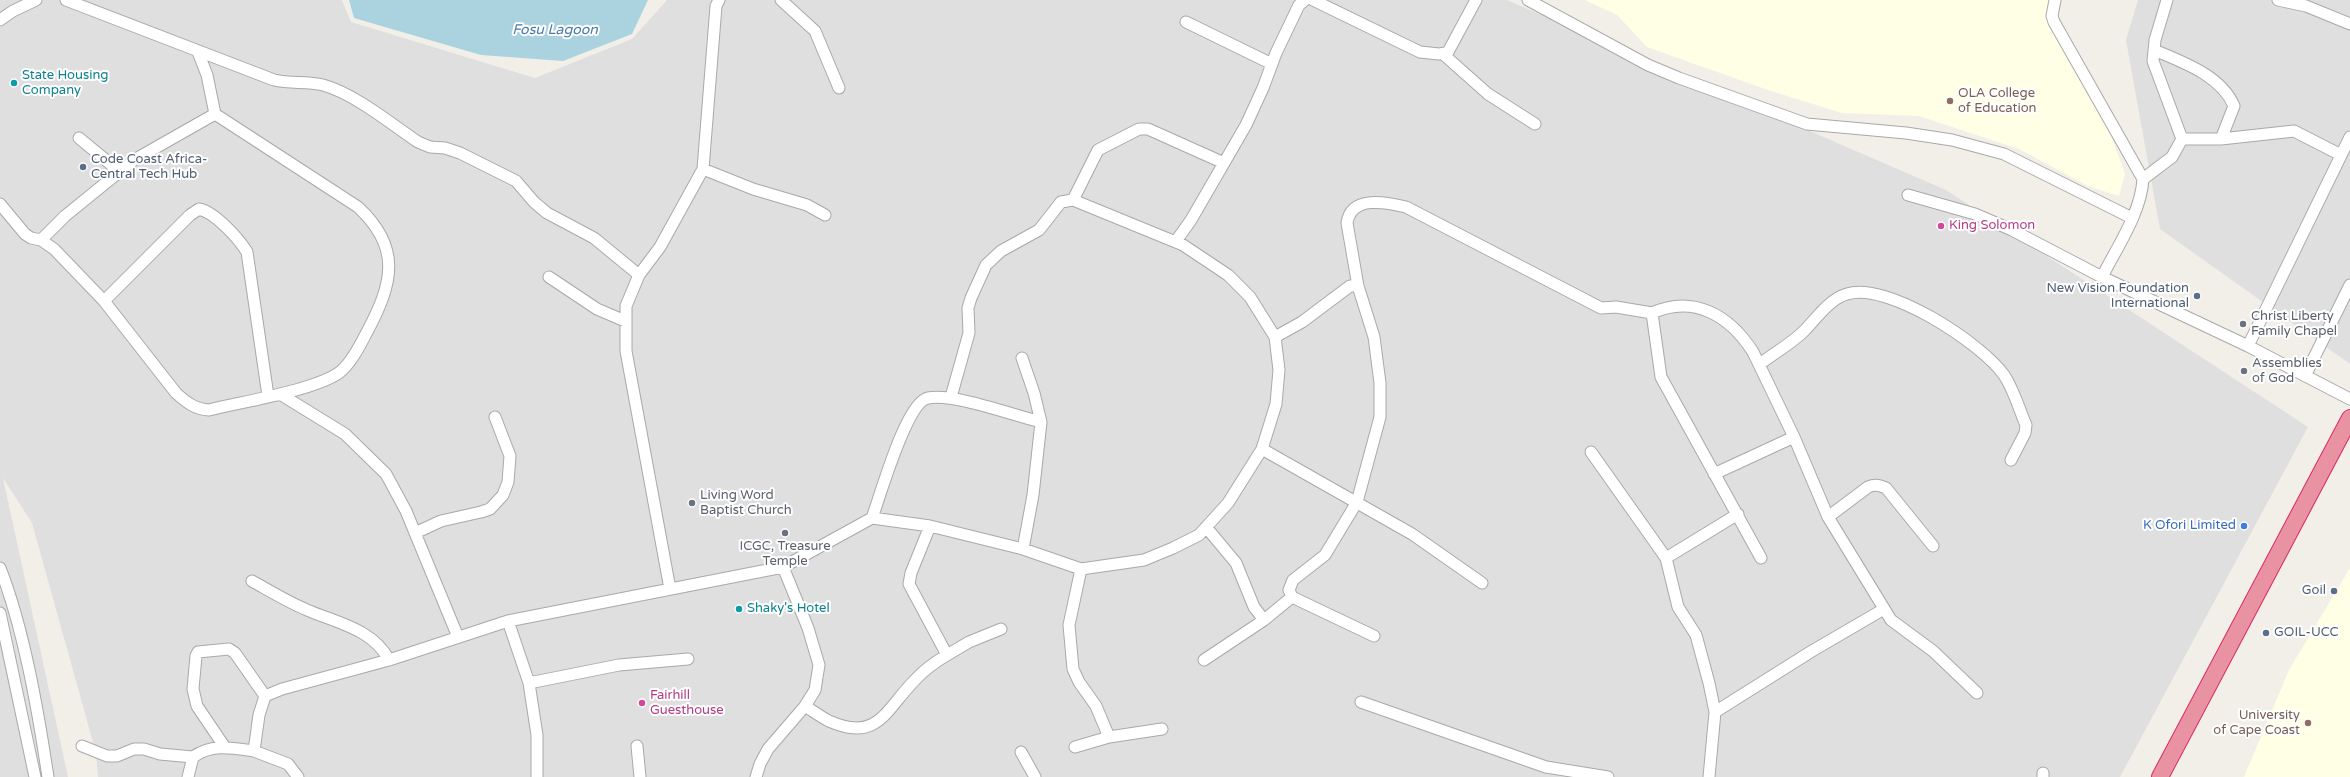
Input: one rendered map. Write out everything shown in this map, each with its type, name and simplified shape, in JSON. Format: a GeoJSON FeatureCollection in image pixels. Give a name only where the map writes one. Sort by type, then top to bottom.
{"type":"FeatureCollection","features":[{"type":"Feature","properties":{"kind":"highway"},"geometry":{"type":"LineString","coordinates":[[2160,777],[2350,418]]}},
{"type":"Feature","properties":{"kind":"street"},"geometry":{"type":"LineString","coordinates":[[0,20],[13,11],[36,0]]}},
{"type":"Feature","properties":{"kind":"street"},"geometry":{"type":"LineString","coordinates":[[66,0],[274,80],[288,84],[306,82],[342,92],[418,142],[430,147],[445,148],[460,153],[516,181],[534,202],[547,213],[594,238],[639,275]]}},
{"type":"Feature","properties":{"kind":"street"},"geometry":{"type":"LineString","coordinates":[[670,589],[626,351],[625,321],[628,301],[639,275],[660,247],[703,169],[716,6],[719,0]]}},
{"type":"Feature","properties":{"kind":"street"},"geometry":{"type":"LineString","coordinates":[[781,0],[816,31],[840,88]]}},
{"type":"Feature","properties":{"kind":"street"},"geometry":{"type":"LineString","coordinates":[[1176,240],[1246,125],[1299,5],[1304,0]]}},
{"type":"Feature","properties":{"kind":"street"},"geometry":{"type":"LineString","coordinates":[[1313,0],[1420,52],[1443,54],[1488,94],[1535,124]]}},
{"type":"Feature","properties":{"kind":"street"},"geometry":{"type":"LineString","coordinates":[[1443,54],[1451,49],[1476,0]]}},
{"type":"Feature","properties":{"kind":"street"},"geometry":{"type":"LineString","coordinates":[[1528,0],[1648,64],[1734,98],[1806,124],[1906,133],[1983,147],[2010,157],[2132,218]]}},
{"type":"Feature","properties":{"kind":"street"},"geometry":{"type":"LineString","coordinates":[[2055,0],[2052,16],[2054,22],[2143,179],[2142,187],[2132,218],[2102,278]]}},
{"type":"Feature","properties":{"kind":"street"},"geometry":{"type":"LineString","coordinates":[[2143,179],[2172,157],[2182,139],[2154,65],[2154,50],[2167,0]]}},
{"type":"Feature","properties":{"kind":"street"},"geometry":{"type":"LineString","coordinates":[[2278,0],[2306,6],[2350,24]]}},
{"type":"Feature","properties":{"kind":"street"},"geometry":{"type":"LineString","coordinates":[[1186,22],[1272,64]]}},
{"type":"Feature","properties":{"kind":"street"},"geometry":{"type":"LineString","coordinates":[[2154,50],[2206,76],[2231,100],[2234,106],[2221,140]]}},
{"type":"Feature","properties":{"kind":"street"},"geometry":{"type":"LineString","coordinates":[[0,204],[25,234],[32,238],[41,240],[54,249],[104,301],[145,356],[187,403],[199,410],[210,410],[280,394],[322,381],[340,372],[353,357],[374,318],[390,274],[387,246],[374,221],[358,207],[215,114],[207,75],[198,52]]}},
{"type":"Feature","properties":{"kind":"street"},"geometry":{"type":"LineString","coordinates":[[41,240],[65,216],[134,160],[215,114]]}},
{"type":"Feature","properties":{"kind":"street"},"geometry":{"type":"LineString","coordinates":[[1073,200],[1098,150],[1139,129],[1148,129],[1224,163]]}},
{"type":"Feature","properties":{"kind":"street"},"geometry":{"type":"LineString","coordinates":[[2182,139],[2221,140],[2294,131],[2341,154]]}},
{"type":"Feature","properties":{"kind":"street"},"geometry":{"type":"LineString","coordinates":[[2248,346],[2350,137]]}},
{"type":"Feature","properties":{"kind":"street"},"geometry":{"type":"LineString","coordinates":[[79,138],[119,171]]}},
{"type":"Feature","properties":{"kind":"street"},"geometry":{"type":"LineString","coordinates":[[703,169],[753,190],[808,205],[826,215]]}},
{"type":"Feature","properties":{"kind":"street"},"geometry":{"type":"LineString","coordinates":[[1908,195],[1975,214],[2006,228],[2102,278],[2248,346],[2350,399]]}},
{"type":"Feature","properties":{"kind":"street"},"geometry":{"type":"LineString","coordinates":[[254,750],[259,715],[265,696],[282,688],[389,660],[508,621],[782,567],[872,518],[930,526],[1023,549],[1081,569],[1144,560],[1199,535],[1228,503],[1262,449],[1276,404],[1279,370],[1275,337],[1250,297],[1228,276],[1176,240],[1073,200],[1061,202],[1039,230],[1001,251],[986,265],[970,298],[968,308],[969,333],[951,397]]}},
{"type":"Feature","properties":{"kind":"street"},"geometry":{"type":"LineString","coordinates":[[1374,636],[1292,597],[1288,590],[1293,580],[1325,555],[1356,502],[1380,417],[1380,382],[1374,337],[1358,286],[1347,223],[1349,213],[1356,206],[1368,203],[1390,203],[1406,207],[1600,308],[1616,307],[1652,313],[1673,306],[1692,305],[1706,309],[1723,319],[1746,342],[1760,364],[1794,437],[1828,518],[1891,620],[1933,651],[1977,693]]}},
{"type":"Feature","properties":{"kind":"street"},"geometry":{"type":"LineString","coordinates":[[104,301],[190,215],[199,209],[207,211],[241,242],[247,252],[268,396]]}},
{"type":"Feature","properties":{"kind":"street"},"geometry":{"type":"LineString","coordinates":[[549,277],[597,309],[625,321]]}},
{"type":"Feature","properties":{"kind":"street"},"geometry":{"type":"LineString","coordinates":[[2305,376],[2350,285]]}},
{"type":"Feature","properties":{"kind":"street"},"geometry":{"type":"LineString","coordinates":[[1275,337],[1302,322],[1350,286],[1358,286]]}},
{"type":"Feature","properties":{"kind":"street"},"geometry":{"type":"LineString","coordinates":[[1760,364],[1804,331],[1839,297],[1848,293],[1878,295],[1906,304],[1931,316],[1968,343],[1992,362],[2003,375],[2026,425],[2025,433],[2011,460]]}},
{"type":"Feature","properties":{"kind":"street"},"geometry":{"type":"LineString","coordinates":[[1652,313],[1661,377],[1761,558]]}},
{"type":"Feature","properties":{"kind":"street"},"geometry":{"type":"LineString","coordinates":[[1022,358],[1034,393],[1041,422],[1033,495],[1023,549]]}},
{"type":"Feature","properties":{"kind":"street"},"geometry":{"type":"LineString","coordinates":[[280,394],[345,434],[386,474],[415,532],[458,637]]}},
{"type":"Feature","properties":{"kind":"street"},"geometry":{"type":"LineString","coordinates":[[872,518],[899,441],[917,405],[926,398],[951,397],[1041,422]]}},
{"type":"Feature","properties":{"kind":"street"},"geometry":{"type":"LineString","coordinates":[[415,532],[440,521],[481,512],[490,508],[503,495],[508,482],[510,456],[495,417]]}},
{"type":"Feature","properties":{"kind":"street"},"geometry":{"type":"LineString","coordinates":[[1714,474],[1794,437]]}},
{"type":"Feature","properties":{"kind":"street"},"geometry":{"type":"LineString","coordinates":[[1262,449],[1412,534],[1482,583]]}},
{"type":"Feature","properties":{"kind":"street"},"geometry":{"type":"LineString","coordinates":[[1591,452],[1666,558],[1678,607],[1696,635],[1709,682],[1715,712],[1710,777]]}},
{"type":"Feature","properties":{"kind":"street"},"geometry":{"type":"LineString","coordinates":[[1828,518],[1868,487],[1874,485],[1881,486],[1886,488],[1933,546]]}},
{"type":"Feature","properties":{"kind":"street"},"geometry":{"type":"LineString","coordinates":[[1666,558],[1738,514]]}},
{"type":"Feature","properties":{"kind":"street"},"geometry":{"type":"LineString","coordinates":[[930,526],[910,573],[909,584],[947,655]]}},
{"type":"Feature","properties":{"kind":"street"},"geometry":{"type":"LineString","coordinates":[[1206,527],[1236,563],[1254,607],[1264,620]]}},
{"type":"Feature","properties":{"kind":"street"},"geometry":{"type":"LineString","coordinates":[[756,777],[760,764],[768,749],[805,706],[815,690],[819,665],[808,628],[782,567]]}},
{"type":"Feature","properties":{"kind":"street"},"geometry":{"type":"LineString","coordinates":[[0,568],[11,599],[24,654],[48,777]]}},
{"type":"Feature","properties":{"kind":"street"},"geometry":{"type":"LineString","coordinates":[[1081,569],[1069,625],[1073,669],[1079,682],[1096,706],[1109,737]]}},
{"type":"Feature","properties":{"kind":"street"},"geometry":{"type":"LineString","coordinates":[[252,581],[306,610],[365,634],[383,648],[389,660]]}},
{"type":"Feature","properties":{"kind":"street"},"geometry":{"type":"LineString","coordinates":[[1204,660],[1264,620],[1292,597]]}},
{"type":"Feature","properties":{"kind":"street"},"geometry":{"type":"LineString","coordinates":[[1715,712],[1812,651],[1884,609]]}},
{"type":"Feature","properties":{"kind":"street"},"geometry":{"type":"LineString","coordinates":[[0,613],[35,777]]}},
{"type":"Feature","properties":{"kind":"street"},"geometry":{"type":"LineString","coordinates":[[508,621],[529,683],[537,734],[537,777]]}},
{"type":"Feature","properties":{"kind":"street"},"geometry":{"type":"LineString","coordinates":[[805,706],[829,721],[854,728],[866,728],[884,717],[914,681],[947,655],[970,642],[1001,629]]}},
{"type":"Feature","properties":{"kind":"street"},"geometry":{"type":"LineString","coordinates":[[224,746],[203,717],[193,694],[196,656],[198,652],[229,648],[235,653],[265,696]]}},
{"type":"Feature","properties":{"kind":"street"},"geometry":{"type":"LineString","coordinates":[[529,683],[620,665],[688,659]]}},
{"type":"Feature","properties":{"kind":"street"},"geometry":{"type":"LineString","coordinates":[[1361,702],[1546,767],[1608,777]]}},
{"type":"Feature","properties":{"kind":"street"},"geometry":{"type":"LineString","coordinates":[[1075,747],[1109,737],[1162,728]]}},
{"type":"Feature","properties":{"kind":"street"},"geometry":{"type":"LineString","coordinates":[[82,746],[107,756],[117,756],[134,748],[144,749],[160,754],[193,757],[208,749],[224,746],[254,750],[288,764],[298,777]]}},
{"type":"Feature","properties":{"kind":"street"},"geometry":{"type":"LineString","coordinates":[[638,746],[640,777]]}},
{"type":"Feature","properties":{"kind":"street"},"geometry":{"type":"LineString","coordinates":[[1021,752],[1035,777]]}},
{"type":"Feature","properties":{"kind":"street"},"geometry":{"type":"LineString","coordinates":[[188,777],[193,757]]}},
{"type":"Feature","properties":{"kind":"shaded area"},"geometry":{"type":"Polygon","coordinates":[[[0,0],[342,0],[351,22],[535,78],[632,39],[667,0],[1507,0],[1946,190],[2308,427],[2120,777],[98,777],[96,753],[32,523],[3,478],[68,777],[0,777],[0,0]]]}},
{"type":"Feature","properties":{"kind":"shaded area","name":"OLA College of Education"},"geometry":{"type":"Polygon","coordinates":[[[1585,0],[2051,0],[2048,10],[2053,27],[2107,124],[2125,174],[2119,196],[2088,186],[2019,149],[1919,116],[1842,113],[1768,90],[1647,47],[1617,15],[1585,0]]]}},
{"type":"Feature","properties":{"kind":"shaded area"},"geometry":{"type":"Polygon","coordinates":[[[2138,0],[2350,0],[2350,364],[2160,229],[2126,40],[2138,0]]]}},
{"type":"Feature","properties":{"kind":"shaded area","name":"University of Cape Coast"},"geometry":{"type":"Polygon","coordinates":[[[2350,568],[2350,777],[2244,777],[2289,670],[2350,568]]]}},
{"type":"Feature","properties":{"kind":"water","name":"Fosu Lagoon"},"geometry":{"type":"Polygon","coordinates":[[[349,0],[648,0],[632,34],[563,61],[481,55],[354,18],[349,0]]]}},
{"type":"Feature","properties":{"kind":"place","name":"State Housing Company"},"geometry":{"type":"Point","coordinates":[14,83]}},
{"type":"Feature","properties":{"kind":"place","name":"OLA College of Education"},"geometry":{"type":"Point","coordinates":[1950,101]}},
{"type":"Feature","properties":{"kind":"place","name":"Code Coast Africa- Central Tech Hub"},"geometry":{"type":"Point","coordinates":[83,167]}},
{"type":"Feature","properties":{"kind":"place","name":"King Solomon"},"geometry":{"type":"Point","coordinates":[1941,226]}},
{"type":"Feature","properties":{"kind":"place","name":"New Vision Foundation International"},"geometry":{"type":"Point","coordinates":[2197,296]}},
{"type":"Feature","properties":{"kind":"place","name":"Christ Liberty Family Chapel"},"geometry":{"type":"Point","coordinates":[2243,324]}},
{"type":"Feature","properties":{"kind":"place","name":"Assemblies of God"},"geometry":{"type":"Point","coordinates":[2244,371]}},
{"type":"Feature","properties":{"kind":"place","name":"Living Word Baptist Church"},"geometry":{"type":"Point","coordinates":[692,503]}},
{"type":"Feature","properties":{"kind":"place","name":"K Ofori Limited"},"geometry":{"type":"Point","coordinates":[2244,526]}},
{"type":"Feature","properties":{"kind":"place","name":"ICGC, Treasure Temple"},"geometry":{"type":"Point","coordinates":[785,533]}},
{"type":"Feature","properties":{"kind":"place","name":"Goil"},"geometry":{"type":"Point","coordinates":[2334,591]}},
{"type":"Feature","properties":{"kind":"place","name":"Shaky's Hotel"},"geometry":{"type":"Point","coordinates":[739,609]}},
{"type":"Feature","properties":{"kind":"place","name":"GOIL-UCC"},"geometry":{"type":"Point","coordinates":[2266,633]}},
{"type":"Feature","properties":{"kind":"place","name":"Fairhill Guesthouse"},"geometry":{"type":"Point","coordinates":[642,703]}},
{"type":"Feature","properties":{"kind":"place","name":"University of Cape Coast"},"geometry":{"type":"Point","coordinates":[2308,723]}}]}
